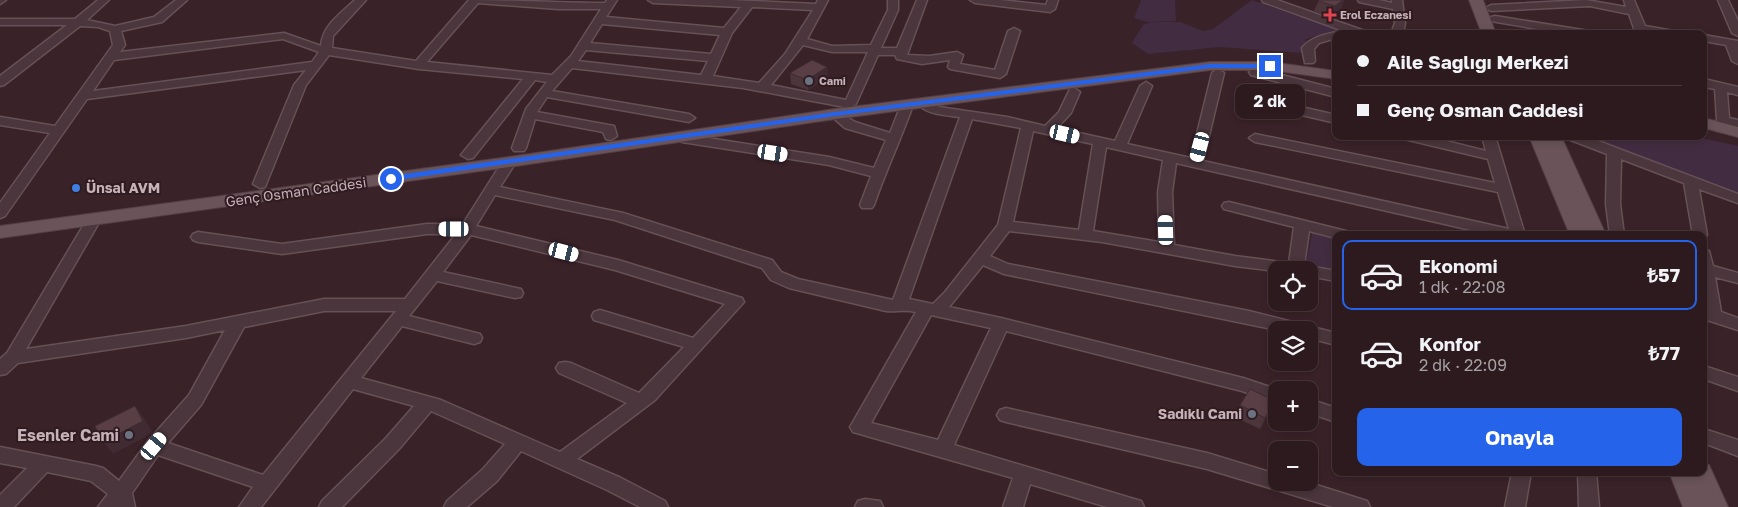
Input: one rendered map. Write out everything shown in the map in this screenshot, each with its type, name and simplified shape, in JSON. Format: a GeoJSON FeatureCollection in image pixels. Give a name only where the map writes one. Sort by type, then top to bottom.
{"type":"FeatureCollection","features":[{"type":"Feature","properties":{"kind":"main road"},"geometry":{"type":"LineString","coordinates":[[1476,0],[1488,30]]}},
{"type":"Feature","properties":{"kind":"main road"},"geometry":{"type":"LineString","coordinates":[[1492,9],[1500,30]]}},
{"type":"Feature","properties":{"kind":"main road","name":"Genç Osman Caddesi"},"geometry":{"type":"LineString","coordinates":[[0,220],[519,148],[844,107],[1188,58],[1254,56],[1332,64]]}},
{"type":"Feature","properties":{"kind":"main road","name":"Genç Osman Caddesi"},"geometry":{"type":"LineString","coordinates":[[0,232],[682,138],[844,107],[907,105],[1210,66],[1270,66],[1332,74]]}},
{"type":"Feature","properties":{"kind":"main road"},"geometry":{"type":"LineString","coordinates":[[1707,124],[1738,132]]}},
{"type":"Feature","properties":{"kind":"main road"},"geometry":{"type":"LineString","coordinates":[[1707,134],[1738,142]]}},
{"type":"Feature","properties":{"kind":"main road"},"geometry":{"type":"LineString","coordinates":[[1542,140],[1577,231]]}},
{"type":"Feature","properties":{"kind":"main road"},"geometry":{"type":"LineString","coordinates":[[1544,140],[1561,153],[1595,231]]}},
{"type":"Feature","properties":{"kind":"main road"},"geometry":{"type":"LineString","coordinates":[[1561,153],[1564,140]]}},
{"type":"Feature","properties":{"kind":"main road"},"geometry":{"type":"LineString","coordinates":[[1683,476],[1695,507]]}},
{"type":"Feature","properties":{"kind":"main road"},"geometry":{"type":"LineString","coordinates":[[1703,476],[1716,507]]}},
{"type":"Feature","properties":{"kind":"street"},"geometry":{"type":"LineString","coordinates":[[0,82],[6,73],[78,22],[104,0]]}},
{"type":"Feature","properties":{"kind":"street"},"geometry":{"type":"LineString","coordinates":[[0,22],[78,22],[99,24],[114,29],[158,20],[182,0]]}},
{"type":"Feature","properties":{"kind":"street"},"geometry":{"type":"LineString","coordinates":[[260,184],[300,85],[326,50],[327,36],[335,24],[362,0]]}},
{"type":"Feature","properties":{"kind":"street"},"geometry":{"type":"LineString","coordinates":[[419,65],[476,0],[558,6],[610,3]]}},
{"type":"Feature","properties":{"kind":"street"},"geometry":{"type":"LineString","coordinates":[[653,0],[750,4],[821,4],[800,41],[774,76],[763,86]]}},
{"type":"Feature","properties":{"kind":"street"},"geometry":{"type":"LineString","coordinates":[[894,0],[893,10],[875,49],[844,107],[850,126],[895,139]]}},
{"type":"Feature","properties":{"kind":"street"},"geometry":{"type":"LineString","coordinates":[[922,0],[901,56],[930,61],[957,55],[954,67],[1000,74],[1014,31]]}},
{"type":"Feature","properties":{"kind":"street"},"geometry":{"type":"LineString","coordinates":[[974,0],[1050,9],[1053,0]]}},
{"type":"Feature","properties":{"kind":"street"},"geometry":{"type":"LineString","coordinates":[[1268,0],[1349,30]]}},
{"type":"Feature","properties":{"kind":"street"},"geometry":{"type":"LineString","coordinates":[[1292,9],[1306,0]]}},
{"type":"Feature","properties":{"kind":"street"},"geometry":{"type":"LineString","coordinates":[[1363,0],[1398,4],[1400,23],[1398,30]]}},
{"type":"Feature","properties":{"kind":"street"},"geometry":{"type":"LineString","coordinates":[[1627,0],[1641,30]]}},
{"type":"Feature","properties":{"kind":"street"},"geometry":{"type":"LineString","coordinates":[[1723,0],[1738,33]]}},
{"type":"Feature","properties":{"kind":"street"},"geometry":{"type":"LineString","coordinates":[[519,148],[530,114],[544,93],[583,46],[610,3]]}},
{"type":"Feature","properties":{"kind":"street"},"geometry":{"type":"LineString","coordinates":[[1492,9],[1590,3],[1634,12]]}},
{"type":"Feature","properties":{"kind":"street"},"geometry":{"type":"LineString","coordinates":[[706,78],[727,32],[750,4]]}},
{"type":"Feature","properties":{"kind":"street"},"geometry":{"type":"LineString","coordinates":[[1492,9],[1573,30]]}},
{"type":"Feature","properties":{"kind":"street"},"geometry":{"type":"LineString","coordinates":[[600,20],[727,32]]}},
{"type":"Feature","properties":{"kind":"street"},"geometry":{"type":"LineString","coordinates":[[0,214],[119,45],[118,36],[114,29]]}},
{"type":"Feature","properties":{"kind":"street"},"geometry":{"type":"LineString","coordinates":[[110,57],[284,36],[326,50],[419,65],[555,79]]}},
{"type":"Feature","properties":{"kind":"street"},"geometry":{"type":"LineString","coordinates":[[1308,61],[1308,48],[1315,41],[1332,36]]}},
{"type":"Feature","properties":{"kind":"street"},"geometry":{"type":"LineString","coordinates":[[1707,38],[1734,43],[1738,61]]}},
{"type":"Feature","properties":{"kind":"street"},"geometry":{"type":"LineString","coordinates":[[800,41],[832,49],[875,49],[901,52]]}},
{"type":"Feature","properties":{"kind":"street"},"geometry":{"type":"LineString","coordinates":[[583,46],[716,58]]}},
{"type":"Feature","properties":{"kind":"street"},"geometry":{"type":"LineString","coordinates":[[569,64],[706,78],[763,86],[801,93],[844,107]]}},
{"type":"Feature","properties":{"kind":"street"},"geometry":{"type":"LineString","coordinates":[[82,96],[315,65]]}},
{"type":"Feature","properties":{"kind":"street"},"geometry":{"type":"LineString","coordinates":[[1196,163],[1218,72]]}},
{"type":"Feature","properties":{"kind":"street"},"geometry":{"type":"LineString","coordinates":[[1255,72],[1332,92]]}},
{"type":"Feature","properties":{"kind":"street"},"geometry":{"type":"LineString","coordinates":[[468,156],[532,76]]}},
{"type":"Feature","properties":{"kind":"street"},"geometry":{"type":"LineString","coordinates":[[1707,84],[1738,91]]}},
{"type":"Feature","properties":{"kind":"street"},"geometry":{"type":"LineString","coordinates":[[1119,146],[1146,86]]}},
{"type":"Feature","properties":{"kind":"street"},"geometry":{"type":"LineString","coordinates":[[1721,87],[1723,120],[1738,124]]}},
{"type":"Feature","properties":{"kind":"street"},"geometry":{"type":"LineString","coordinates":[[1048,130],[1065,113],[1074,92]]}},
{"type":"Feature","properties":{"kind":"street"},"geometry":{"type":"LineString","coordinates":[[544,93],[689,118]]}},
{"type":"Feature","properties":{"kind":"street"},"geometry":{"type":"LineString","coordinates":[[1262,102],[1332,118]]}},
{"type":"Feature","properties":{"kind":"street"},"geometry":{"type":"LineString","coordinates":[[923,103],[936,110],[1100,141],[1496,231]]}},
{"type":"Feature","properties":{"kind":"street"},"geometry":{"type":"LineString","coordinates":[[867,205],[877,173],[895,139],[907,105]]}},
{"type":"Feature","properties":{"kind":"street"},"geometry":{"type":"LineString","coordinates":[[530,114],[609,129],[611,136]]}},
{"type":"Feature","properties":{"kind":"street"},"geometry":{"type":"LineString","coordinates":[[492,190],[618,216],[767,264],[776,276],[794,284],[895,306],[900,303],[967,115]]}},
{"type":"Feature","properties":{"kind":"street"},"geometry":{"type":"LineString","coordinates":[[0,121],[59,130]]}},
{"type":"Feature","properties":{"kind":"street"},"geometry":{"type":"LineString","coordinates":[[1028,126],[1005,226],[951,296],[931,310],[859,427],[943,449],[1134,507]]}},
{"type":"Feature","properties":{"kind":"street"},"geometry":{"type":"LineString","coordinates":[[682,138],[828,161],[877,173]]}},
{"type":"Feature","properties":{"kind":"street"},"geometry":{"type":"LineString","coordinates":[[1255,138],[1504,189]]}},
{"type":"Feature","properties":{"kind":"street"},"geometry":{"type":"LineString","coordinates":[[1426,140],[1495,157]]}},
{"type":"Feature","properties":{"kind":"street"},"geometry":{"type":"LineString","coordinates":[[1489,140],[1517,231]]}},
{"type":"Feature","properties":{"kind":"street"},"geometry":{"type":"LineString","coordinates":[[1582,140],[1738,198]]}},
{"type":"Feature","properties":{"kind":"street"},"geometry":{"type":"LineString","coordinates":[[1085,235],[1100,141]]}},
{"type":"Feature","properties":{"kind":"street"},"geometry":{"type":"LineString","coordinates":[[1614,152],[1613,204],[1616,231]]}},
{"type":"Feature","properties":{"kind":"street"},"geometry":{"type":"LineString","coordinates":[[1167,249],[1165,192],[1170,157]]}},
{"type":"Feature","properties":{"kind":"street"},"geometry":{"type":"LineString","coordinates":[[249,507],[433,275],[467,228],[509,162]]}},
{"type":"Feature","properties":{"kind":"street"},"geometry":{"type":"LineString","coordinates":[[1690,180],[1699,231]]}},
{"type":"Feature","properties":{"kind":"street"},"geometry":{"type":"LineString","coordinates":[[1230,206],[1332,232]]}},
{"type":"Feature","properties":{"kind":"street"},"geometry":{"type":"LineString","coordinates":[[0,369],[13,357],[94,219]]}},
{"type":"Feature","properties":{"kind":"street"},"geometry":{"type":"LineString","coordinates":[[1302,225],[1303,261]]}},
{"type":"Feature","properties":{"kind":"street"},"geometry":{"type":"LineString","coordinates":[[1005,226],[1085,235],[1268,265]]}},
{"type":"Feature","properties":{"kind":"street"},"geometry":{"type":"LineString","coordinates":[[198,237],[282,249],[427,229],[467,228],[618,265],[736,302],[641,401],[562,460]]}},
{"type":"Feature","properties":{"kind":"street"},"geometry":{"type":"LineString","coordinates":[[980,258],[1004,269],[1268,322]]}},
{"type":"Feature","properties":{"kind":"street"},"geometry":{"type":"LineString","coordinates":[[1707,265],[1738,278]]}},
{"type":"Feature","properties":{"kind":"street"},"geometry":{"type":"LineString","coordinates":[[1318,273],[1332,275]]}},
{"type":"Feature","properties":{"kind":"street"},"geometry":{"type":"LineString","coordinates":[[433,275],[515,293]]}},
{"type":"Feature","properties":{"kind":"street"},"geometry":{"type":"LineString","coordinates":[[1707,289],[1709,314],[1738,324]]}},
{"type":"Feature","properties":{"kind":"street"},"geometry":{"type":"LineString","coordinates":[[900,303],[1001,324],[1242,385],[1268,393]]}},
{"type":"Feature","properties":{"kind":"street"},"geometry":{"type":"LineString","coordinates":[[13,357],[186,332],[324,305],[409,305]]}},
{"type":"Feature","properties":{"kind":"street"},"geometry":{"type":"LineString","coordinates":[[600,316],[696,345]]}},
{"type":"Feature","properties":{"kind":"street"},"geometry":{"type":"LineString","coordinates":[[398,319],[474,338]]}},
{"type":"Feature","properties":{"kind":"street"},"geometry":{"type":"LineString","coordinates":[[108,507],[123,500],[154,446],[195,400],[238,322]]}},
{"type":"Feature","properties":{"kind":"street"},"geometry":{"type":"LineString","coordinates":[[943,449],[1001,324]]}},
{"type":"Feature","properties":{"kind":"street"},"geometry":{"type":"LineString","coordinates":[[1318,334],[1332,338]]}},
{"type":"Feature","properties":{"kind":"street"},"geometry":{"type":"LineString","coordinates":[[565,368],[641,401]]}},
{"type":"Feature","properties":{"kind":"street"},"geometry":{"type":"LineString","coordinates":[[1707,373],[1738,384]]}},
{"type":"Feature","properties":{"kind":"street"},"geometry":{"type":"LineString","coordinates":[[349,381],[427,403],[562,460],[658,507]]}},
{"type":"Feature","properties":{"kind":"street"},"geometry":{"type":"LineString","coordinates":[[328,507],[397,440],[427,403]]}},
{"type":"Feature","properties":{"kind":"street"},"geometry":{"type":"LineString","coordinates":[[1318,409],[1332,414]]}},
{"type":"Feature","properties":{"kind":"street"},"geometry":{"type":"LineString","coordinates":[[1006,415],[1208,461],[1268,479]]}},
{"type":"Feature","properties":{"kind":"street"},"geometry":{"type":"LineString","coordinates":[[1707,437],[1738,448]]}},
{"type":"Feature","properties":{"kind":"street"},"geometry":{"type":"LineString","coordinates":[[454,507],[490,475],[519,441]]}},
{"type":"Feature","properties":{"kind":"street"},"geometry":{"type":"LineString","coordinates":[[154,446],[267,484]]}},
{"type":"Feature","properties":{"kind":"street"},"geometry":{"type":"LineString","coordinates":[[0,455],[96,474],[123,500]]}},
{"type":"Feature","properties":{"kind":"street"},"geometry":{"type":"LineString","coordinates":[[1,507],[43,464]]}},
{"type":"Feature","properties":{"kind":"street"},"geometry":{"type":"LineString","coordinates":[[1013,507],[1024,474]]}},
{"type":"Feature","properties":{"kind":"street"},"geometry":{"type":"LineString","coordinates":[[1515,507],[1520,476]]}},
{"type":"Feature","properties":{"kind":"street"},"geometry":{"type":"LineString","coordinates":[[1587,476],[1589,507]]}},
{"type":"Feature","properties":{"kind":"street"},"geometry":{"type":"LineString","coordinates":[[1308,491],[1360,507]]}},
{"type":"Feature","properties":{"kind":"street"},"geometry":{"type":"LineString","coordinates":[[865,507],[873,507]]}},
{"type":"Feature","properties":{"kind":"shaded area"},"geometry":{"type":"Polygon","coordinates":[[[1141,0],[1175,0],[1176,21],[1147,22],[1134,18],[1141,0]]]}},
{"type":"Feature","properties":{"kind":"shaded area"},"geometry":{"type":"Polygon","coordinates":[[[1252,0],[1338,30],[1332,30],[1332,32],[1306,39],[1302,53],[1220,47],[1148,54],[1132,43],[1143,25],[1151,22],[1180,22],[1203,31],[1213,29],[1252,0]]]}},
{"type":"Feature","properties":{"kind":"shaded area"},"geometry":{"type":"Polygon","coordinates":[[[1707,139],[1738,146],[1738,196],[1592,140],[1707,139]]]}},
{"type":"Feature","properties":{"kind":"shaded area"},"geometry":{"type":"Polygon","coordinates":[[[1312,233],[1332,238],[1332,270],[1318,267],[1318,261],[1307,261],[1312,233]]]}},
{"type":"Feature","properties":{"kind":"building"},"geometry":{"type":"Polygon","coordinates":[[[1319,0],[1343,0],[1335,6],[1319,0]]]}},
{"type":"Feature","properties":{"kind":"building"},"geometry":{"type":"Polygon","coordinates":[[[812,60],[827,67],[807,80],[790,73],[812,60]]]}},
{"type":"Feature","properties":{"kind":"building"},"geometry":{"type":"Polygon","coordinates":[[[1250,389],[1268,398],[1268,413],[1265,418],[1240,405],[1250,389]]]}},
{"type":"Feature","properties":{"kind":"building"},"geometry":{"type":"Polygon","coordinates":[[[135,406],[143,421],[103,442],[95,426],[135,406]]]}},
{"type":"Feature","properties":{"kind":"place","name":"Erol Eczanesi"},"geometry":{"type":"Point","coordinates":[1330,15]}},
{"type":"Feature","properties":{"kind":"place","name":"Cami"},"geometry":{"type":"Point","coordinates":[809,81]}},
{"type":"Feature","properties":{"kind":"place","name":"Ünsal AVM"},"geometry":{"type":"Point","coordinates":[76,188]}},
{"type":"Feature","properties":{"kind":"place","name":"Sadıklı Cami"},"geometry":{"type":"Point","coordinates":[1252,414]}},
{"type":"Feature","properties":{"kind":"place","name":"Esenler Cami"},"geometry":{"type":"Point","coordinates":[129,435]}},
{"type":"Feature","properties":{"kind":"route"},"geometry":{"type":"LineString","coordinates":[[391,179],[682,138],[835,114],[1210,66],[1270,66]]}}]}
